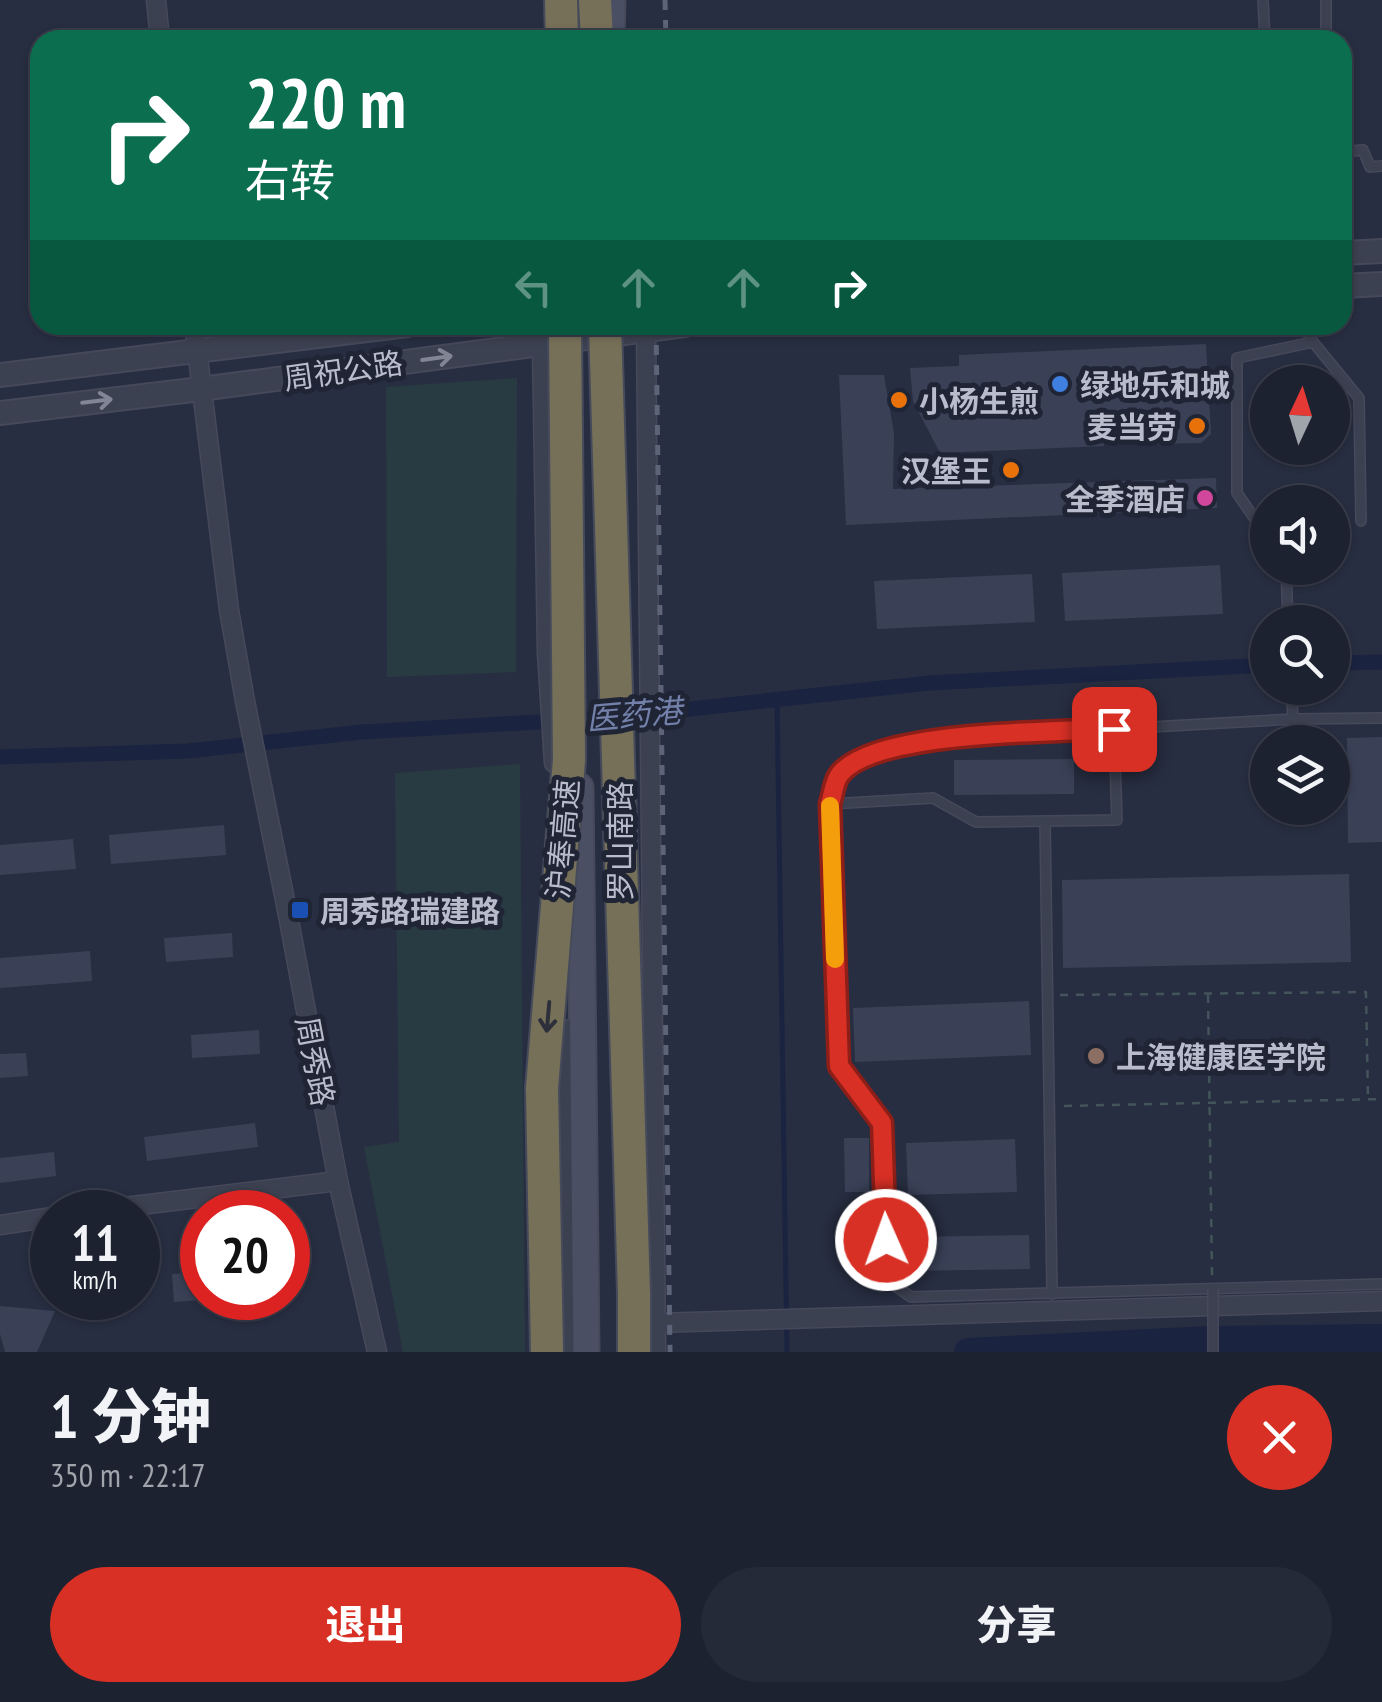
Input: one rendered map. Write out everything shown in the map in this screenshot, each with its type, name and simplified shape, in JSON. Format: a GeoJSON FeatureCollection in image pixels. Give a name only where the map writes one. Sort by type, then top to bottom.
{"type":"FeatureCollection","features":[{"type":"Feature","properties":{"kind":"highway"},"geometry":{"type":"LineString","coordinates":[[558,0],[559,30]]}},
{"type":"Feature","properties":{"kind":"highway"},"geometry":{"type":"LineString","coordinates":[[595,0],[596,30]]}},
{"type":"Feature","properties":{"kind":"highway","name":"沪奉高速"},"geometry":{"type":"LineString","coordinates":[[547,1352],[542,1088],[569,760],[563,335]]}},
{"type":"Feature","properties":{"kind":"highway","name":"沪奉高速"},"geometry":{"type":"LineString","coordinates":[[607,335],[634,1352]]}},
{"type":"Feature","properties":{"kind":"main road"},"geometry":{"type":"LineString","coordinates":[[611,30],[612,0]]}},
{"type":"Feature","properties":{"kind":"main road"},"geometry":{"type":"LineString","coordinates":[[563,335],[579,670],[567,760]]}},
{"type":"Feature","properties":{"kind":"main road","name":"罗山南路"},"geometry":{"type":"LineString","coordinates":[[607,335],[616,754],[621,1352]]}},
{"type":"Feature","properties":{"kind":"main road","name":"罗山南路"},"geometry":{"type":"LineString","coordinates":[[567,760],[586,1352]]}},
{"type":"Feature","properties":{"kind":"street"},"geometry":{"type":"LineString","coordinates":[[156,0],[159,30]]}},
{"type":"Feature","properties":{"kind":"street"},"geometry":{"type":"LineString","coordinates":[[1352,252],[1382,251]]}},
{"type":"Feature","properties":{"kind":"street"},"geometry":{"type":"LineString","coordinates":[[1352,286],[1382,284]]}},
{"type":"Feature","properties":{"kind":"street"},"geometry":{"type":"LineString","coordinates":[[195,335],[202,390]]}},
{"type":"Feature","properties":{"kind":"street","name":"周祝公路"},"geometry":{"type":"LineString","coordinates":[[0,375],[327,335]]}},
{"type":"Feature","properties":{"kind":"street","name":"周祝公路"},"geometry":{"type":"LineString","coordinates":[[0,413],[202,390],[550,335]]}},
{"type":"Feature","properties":{"kind":"street","name":"罗山南路"},"geometry":{"type":"LineString","coordinates":[[563,335],[544,560],[548,673],[567,760],[568,909],[574,1004],[564,1134],[566,1352]]}},
{"type":"Feature","properties":{"kind":"street","name":"罗山南路"},"geometry":{"type":"LineString","coordinates":[[646,335],[656,1352]]}},
{"type":"Feature","properties":{"kind":"street","name":"周秀路"},"geometry":{"type":"LineString","coordinates":[[202,390],[244,701],[338,1181],[377,1352]]}},
{"type":"Feature","properties":{"kind":"street"},"geometry":{"type":"LineString","coordinates":[[160,1203],[338,1181]]}},
{"type":"Feature","properties":{"kind":"street"},"geometry":{"type":"LineString","coordinates":[[0,1225],[30,1220]]}},
{"type":"Feature","properties":{"kind":"street"},"geometry":{"type":"LineString","coordinates":[[656,1323],[1382,1301]]}},
{"type":"Feature","properties":{"kind":"lane"},"geometry":{"type":"LineString","coordinates":[[1263,0],[1264,30]]}},
{"type":"Feature","properties":{"kind":"lane"},"geometry":{"type":"LineString","coordinates":[[1326,0],[1326,30]]}},
{"type":"Feature","properties":{"kind":"lane"},"geometry":{"type":"LineString","coordinates":[[1352,151],[1364,150],[1370,167],[1382,166]]}},
{"type":"Feature","properties":{"kind":"lane"},"geometry":{"type":"LineString","coordinates":[[1309,335],[1359,398],[1362,522]]}},
{"type":"Feature","properties":{"kind":"lane"},"geometry":{"type":"LineString","coordinates":[[1250,511],[1238,493],[1236,358],[1314,342]]}},
{"type":"Feature","properties":{"kind":"lane"},"geometry":{"type":"LineString","coordinates":[[1292,705],[1293,719]]}},
{"type":"Feature","properties":{"kind":"lane"},"geometry":{"type":"LineString","coordinates":[[1382,718],[932,738],[868,754],[839,775],[830,804],[839,1066],[882,1123],[887,1280],[911,1298],[1382,1284]]}},
{"type":"Feature","properties":{"kind":"lane"},"geometry":{"type":"LineString","coordinates":[[830,804],[933,798],[976,822],[1117,820],[1114,729]]}},
{"type":"Feature","properties":{"kind":"lane"},"geometry":{"type":"LineString","coordinates":[[1045,821],[1052,1294]]}},
{"type":"Feature","properties":{"kind":"lane"},"geometry":{"type":"LineString","coordinates":[[1212,1289],[1214,1352]]}},
{"type":"Feature","properties":{"kind":"path"},"geometry":{"type":"LineString","coordinates":[[1188,335],[1229,335]]}},
{"type":"Feature","properties":{"kind":"path"},"geometry":{"type":"LineString","coordinates":[[1048,995],[1366,992],[1368,1100]]}},
{"type":"Feature","properties":{"kind":"path"},"geometry":{"type":"LineString","coordinates":[[1208,993],[1212,1289]]}},
{"type":"Feature","properties":{"kind":"path"},"geometry":{"type":"LineString","coordinates":[[1051,1106],[1382,1100]]}},
{"type":"Feature","properties":{"kind":"shaded area"},"geometry":{"type":"Polygon","coordinates":[[[517,378],[516,672],[387,677],[386,387],[517,378]]]}},
{"type":"Feature","properties":{"kind":"shaded area"},"geometry":{"type":"Polygon","coordinates":[[[520,764],[525,1352],[403,1352],[364,1147],[399,1142],[395,773],[520,764]]]}},
{"type":"Feature","properties":{"kind":"building","name":"绿地乐和城"},"geometry":{"type":"Polygon","coordinates":[[[1206,344],[1211,434],[1201,443],[1150,444],[1142,421],[1103,423],[1104,446],[940,453],[913,401],[910,368],[959,366],[959,355],[1206,344]]]}},
{"type":"Feature","properties":{"kind":"building","name":"绿地乐和城"},"geometry":{"type":"Polygon","coordinates":[[[839,375],[884,375],[894,433],[893,489],[1216,478],[1217,508],[846,525],[839,375]]]}},
{"type":"Feature","properties":{"kind":"building"},"geometry":{"type":"Polygon","coordinates":[[[1220,565],[1223,614],[1065,621],[1062,573],[1220,565]]]}},
{"type":"Feature","properties":{"kind":"building"},"geometry":{"type":"Polygon","coordinates":[[[1032,574],[1035,622],[877,629],[874,581],[1032,574]]]}},
{"type":"Feature","properties":{"kind":"building"},"geometry":{"type":"Polygon","coordinates":[[[1382,737],[1382,842],[1348,843],[1350,738],[1382,737]]]}},
{"type":"Feature","properties":{"kind":"building"},"geometry":{"type":"Polygon","coordinates":[[[1074,759],[1074,794],[954,795],[954,760],[1074,759]]]}},
{"type":"Feature","properties":{"kind":"building"},"geometry":{"type":"Polygon","coordinates":[[[224,825],[226,855],[111,864],[109,835],[224,825]]]}},
{"type":"Feature","properties":{"kind":"building"},"geometry":{"type":"Polygon","coordinates":[[[73,839],[76,869],[0,875],[0,845],[73,839]]]}},
{"type":"Feature","properties":{"kind":"building"},"geometry":{"type":"Polygon","coordinates":[[[1349,874],[1351,962],[1063,968],[1062,880],[1349,874]]]}},
{"type":"Feature","properties":{"kind":"building"},"geometry":{"type":"Polygon","coordinates":[[[232,933],[233,957],[166,962],[164,938],[232,933]]]}},
{"type":"Feature","properties":{"kind":"building"},"geometry":{"type":"Polygon","coordinates":[[[90,951],[92,981],[0,988],[0,958],[90,951]]]}},
{"type":"Feature","properties":{"kind":"building"},"geometry":{"type":"Polygon","coordinates":[[[1029,1001],[1031,1055],[855,1062],[853,1008],[1029,1001]]]}},
{"type":"Feature","properties":{"kind":"building"},"geometry":{"type":"Polygon","coordinates":[[[259,1030],[260,1054],[192,1058],[191,1035],[259,1030]]]}},
{"type":"Feature","properties":{"kind":"building"},"geometry":{"type":"Polygon","coordinates":[[[26,1053],[28,1076],[0,1078],[0,1054],[26,1053]]]}},
{"type":"Feature","properties":{"kind":"building"},"geometry":{"type":"Polygon","coordinates":[[[255,1123],[258,1147],[147,1161],[144,1137],[255,1123]]]}},
{"type":"Feature","properties":{"kind":"building"},"geometry":{"type":"Polygon","coordinates":[[[844,1138],[869,1138],[869,1192],[845,1192],[844,1138]]]}},
{"type":"Feature","properties":{"kind":"building"},"geometry":{"type":"Polygon","coordinates":[[[1015,1139],[1017,1192],[908,1195],[906,1143],[1015,1139]]]}},
{"type":"Feature","properties":{"kind":"building"},"geometry":{"type":"Polygon","coordinates":[[[54,1152],[56,1176],[0,1183],[0,1158],[54,1152]]]}},
{"type":"Feature","properties":{"kind":"building"},"geometry":{"type":"Polygon","coordinates":[[[870,1217],[871,1272],[847,1272],[846,1218],[870,1217]]]}},
{"type":"Feature","properties":{"kind":"building"},"geometry":{"type":"Polygon","coordinates":[[[1029,1235],[1030,1269],[903,1271],[902,1237],[1029,1235]]]}},
{"type":"Feature","properties":{"kind":"building"},"geometry":{"type":"Polygon","coordinates":[[[180,1273],[180,1302],[174,1302],[172,1274],[180,1273]]]}},
{"type":"Feature","properties":{"kind":"building"},"geometry":{"type":"Polygon","coordinates":[[[0,1306],[30,1309],[30,1320],[51,1320],[37,1352],[5,1352],[0,1334],[0,1306]]]}},
{"type":"Feature","properties":{"kind":"waterway","name":"医药港"},"geometry":{"type":"LineString","coordinates":[[1350,663],[1382,662]]}},
{"type":"Feature","properties":{"kind":"waterway","name":"医药港"},"geometry":{"type":"LineString","coordinates":[[0,757],[188,751],[362,732],[607,718],[929,683],[1250,666]]}},
{"type":"Feature","properties":{"kind":"waterway"},"geometry":{"type":"LineString","coordinates":[[777,700],[787,1352]]}},
{"type":"Feature","properties":{"kind":"waterway"},"geometry":{"type":"LineString","coordinates":[[968,1352],[1210,1340],[1382,1338]]}},
{"type":"Feature","properties":{"kind":"railway"},"geometry":{"type":"LineString","coordinates":[[665,0],[666,30]]}},
{"type":"Feature","properties":{"kind":"railway"},"geometry":{"type":"LineString","coordinates":[[656,335],[670,1352]]}},
{"type":"Feature","properties":{"kind":"slow traffic"},"geometry":{"type":"LineString","coordinates":[[830,806],[835,959]]}},
{"type":"Feature","properties":{"kind":"place","name":"绿地乐和城"},"geometry":{"type":"Point","coordinates":[1060,384]}},
{"type":"Feature","properties":{"kind":"place","name":"小杨生煎"},"geometry":{"type":"Point","coordinates":[899,400]}},
{"type":"Feature","properties":{"kind":"place","name":"麦当劳"},"geometry":{"type":"Point","coordinates":[1197,426]}},
{"type":"Feature","properties":{"kind":"place","name":"汉堡王"},"geometry":{"type":"Point","coordinates":[1011,470]}},
{"type":"Feature","properties":{"kind":"place","name":"全季酒店"},"geometry":{"type":"Point","coordinates":[1205,498]}},
{"type":"Feature","properties":{"kind":"place","name":"周秀路瑞建路"},"geometry":{"type":"Point","coordinates":[300,910]}},
{"type":"Feature","properties":{"kind":"place","name":"上海健康医学院"},"geometry":{"type":"Point","coordinates":[1096,1056]}},
{"type":"Feature","properties":{"kind":"route"},"geometry":{"type":"LineString","coordinates":[[886,1240],[882,1123],[839,1066],[830,804],[839,775],[868,754],[932,738],[1114,729]]}}]}
